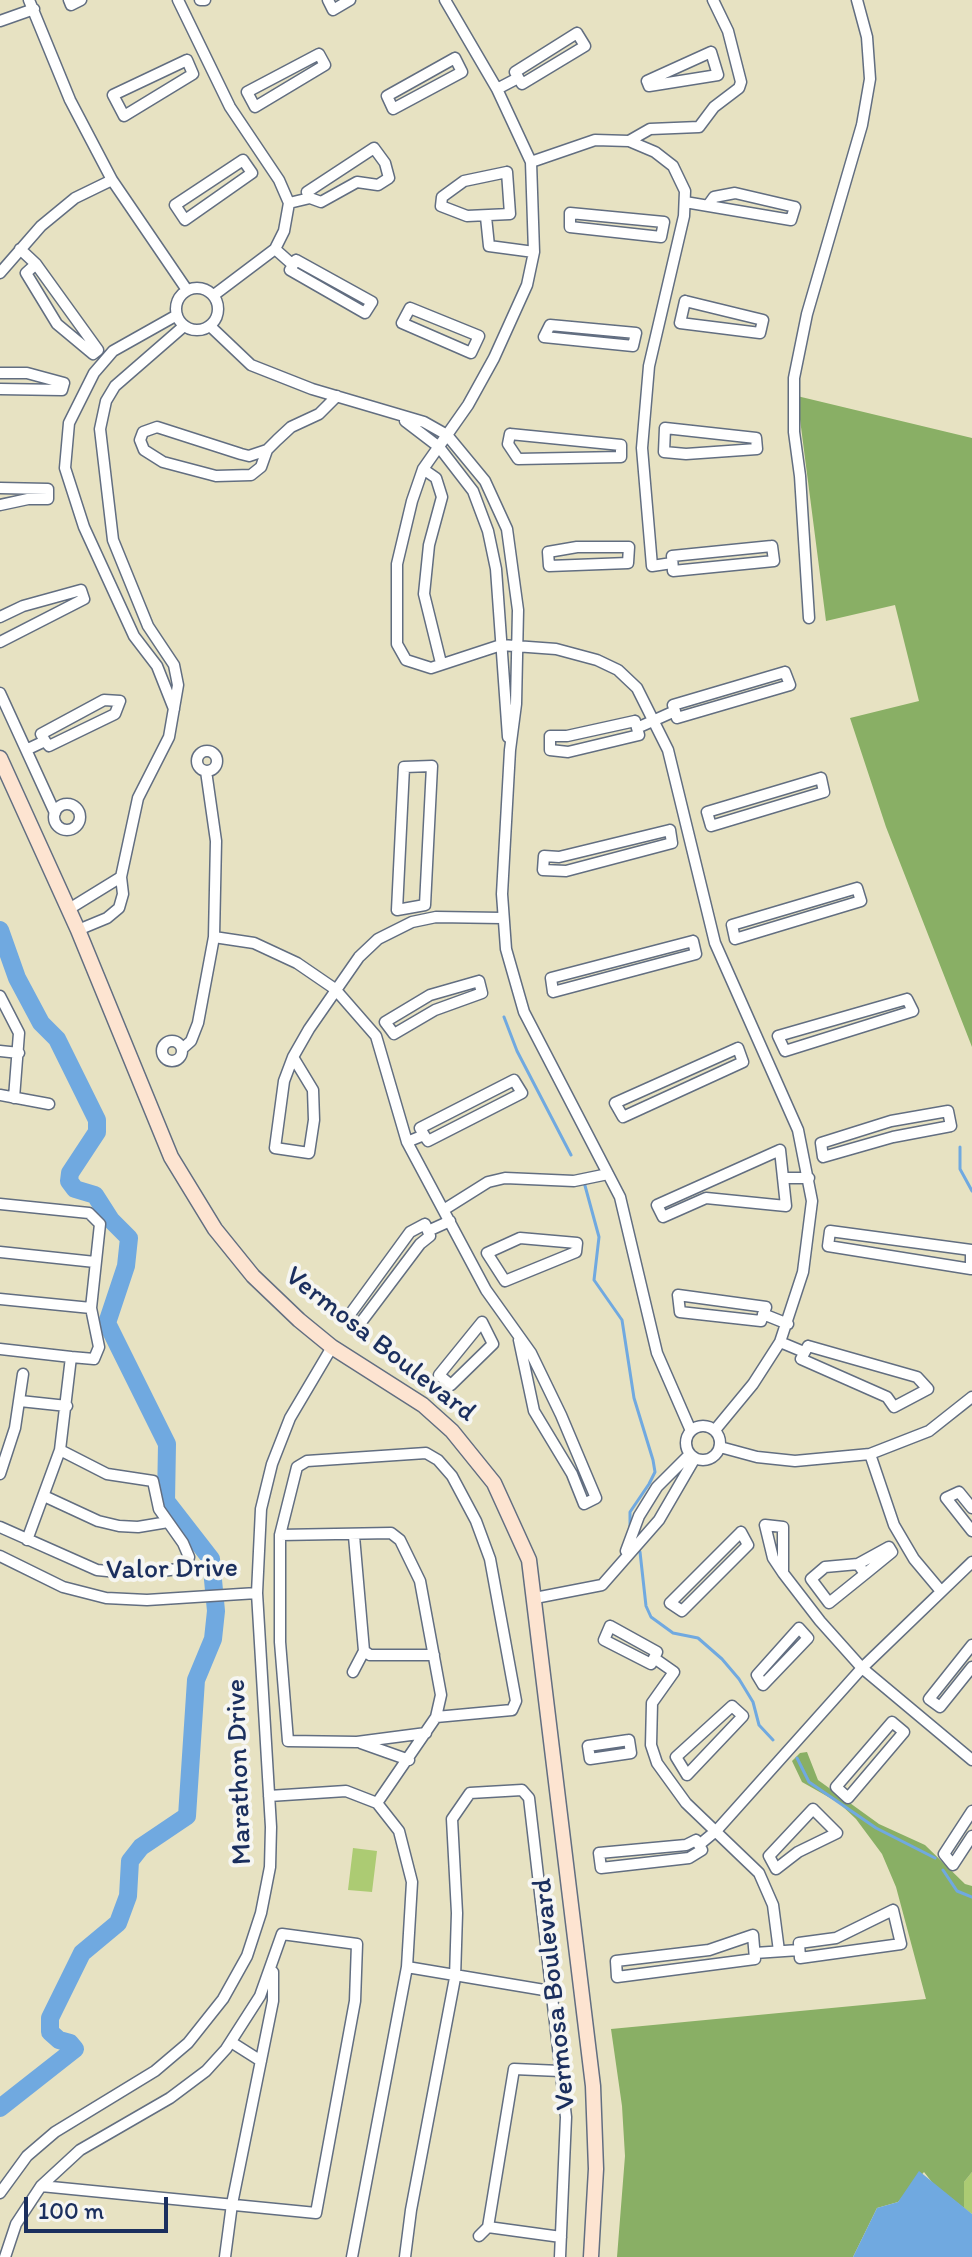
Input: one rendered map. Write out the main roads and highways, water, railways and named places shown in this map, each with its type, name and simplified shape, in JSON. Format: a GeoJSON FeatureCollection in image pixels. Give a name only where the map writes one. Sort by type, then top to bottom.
{"type":"FeatureCollection","features":[{"type":"Feature","properties":{"kind":"main road","name":"Vermosa Boulevard"},"geometry":{"type":"LineString","coordinates":[[0,758],[78,930],[156,1124],[191,1192],[253,1276],[332,1347],[423,1405],[481,1464],[514,1524],[529,1560],[593,2086],[596,2169],[591,2257]]}},
{"type":"Feature","properties":{"kind":"water"},"geometry":{"type":"Polygon","coordinates":[[[919,2171],[972,2214],[972,2257],[853,2257],[877,2208],[898,2202],[919,2171]]]}},
{"type":"Feature","properties":{"kind":"waterway"},"geometry":{"type":"LineString","coordinates":[[0,930],[17,978],[41,1023],[57,1039],[97,1120],[97,1132],[70,1173],[69,1181],[75,1189],[95,1195],[111,1220],[129,1238],[126,1266],[107,1323],[167,1444],[166,1501],[211,1559],[216,1611],[213,1639],[196,1680],[187,1816],[141,1847],[130,1861],[128,1896],[118,1923],[82,1953],[50,2018],[50,2032],[75,2049],[0,2108]]}},
{"type":"Feature","properties":{"kind":"waterway"},"geometry":{"type":"LineString","coordinates":[[504,1017],[517,1051],[571,1155]]}},
{"type":"Feature","properties":{"kind":"waterway"},"geometry":{"type":"LineString","coordinates":[[960,1147],[960,1169],[972,1191]]}},
{"type":"Feature","properties":{"kind":"waterway"},"geometry":{"type":"LineString","coordinates":[[584,1182],[599,1237],[594,1280],[622,1320],[634,1398],[655,1472],[630,1512],[630,1528]]}},
{"type":"Feature","properties":{"kind":"waterway"},"geometry":{"type":"LineString","coordinates":[[640,1552],[646,1606],[651,1617],[673,1633],[698,1638],[722,1659],[753,1702],[759,1725],[773,1740]]}},
{"type":"Feature","properties":{"kind":"waterway"},"geometry":{"type":"LineString","coordinates":[[797,1758],[809,1782],[876,1828],[935,1858]]}},
{"type":"Feature","properties":{"kind":"waterway"},"geometry":{"type":"LineString","coordinates":[[943,1870],[957,1891],[972,1897]]}}]}
